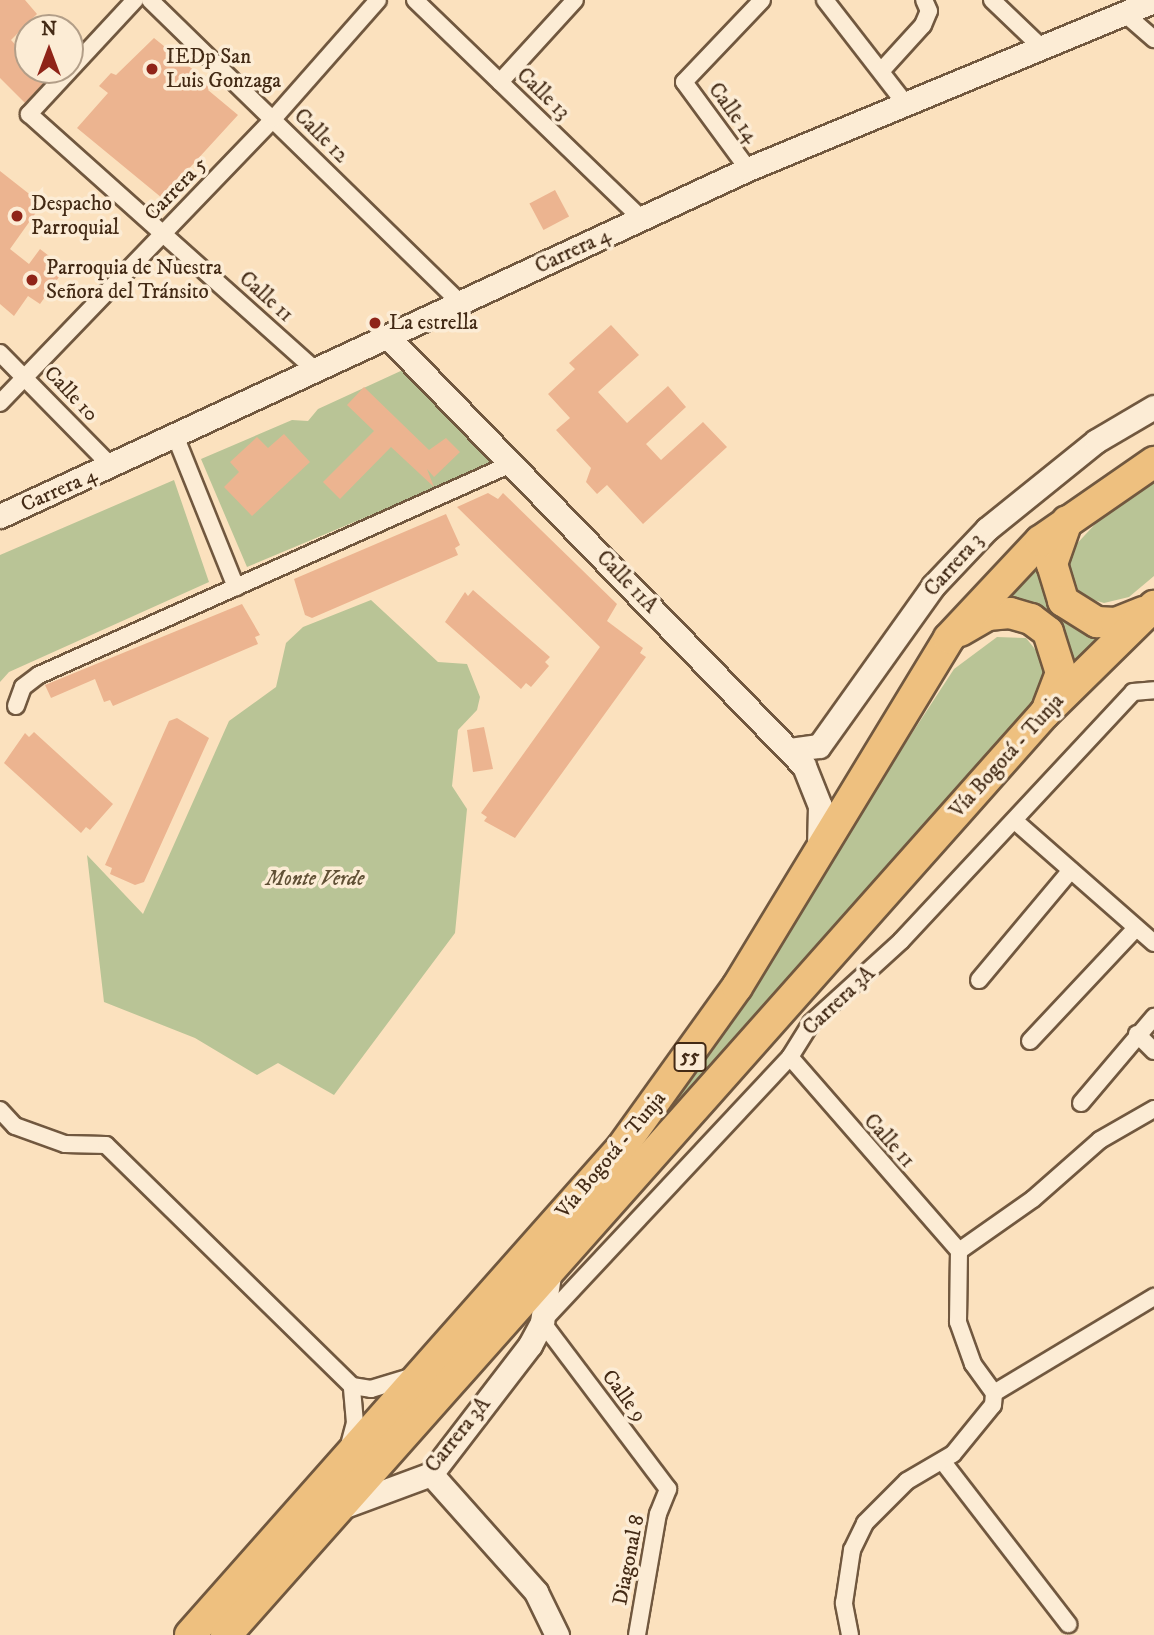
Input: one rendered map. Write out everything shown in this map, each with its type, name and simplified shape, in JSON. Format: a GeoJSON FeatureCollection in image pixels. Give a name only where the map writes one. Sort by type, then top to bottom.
{"type":"FeatureCollection","features":[{"type":"Feature","properties":{"kind":"highway","name":"Vía Bogotá - Tunja"},"geometry":{"type":"LineString","coordinates":[[190,1635],[622,1147],[737,988],[819,848],[949,638],[1002,577],[1068,521],[1154,462]]}},
{"type":"Feature","properties":{"kind":"highway"},"geometry":{"type":"LineString","coordinates":[[1068,521],[1052,564],[1063,601],[1078,614],[1116,624],[1154,605]]}},
{"type":"Feature","properties":{"kind":"highway","name":"Vía Bogotá - Tunja"},"geometry":{"type":"LineString","coordinates":[[226,1635],[549,1275],[1045,713],[1154,605]]}},
{"type":"Feature","properties":{"kind":"highway"},"geometry":{"type":"LineString","coordinates":[[949,638],[988,615],[1010,612],[1031,619],[1048,632],[1058,651],[1061,673],[1045,713]]}},
{"type":"Feature","properties":{"kind":"street","name":"Calle 11"},"geometry":{"type":"LineString","coordinates":[[135,0],[29,114],[318,372]]}},
{"type":"Feature","properties":{"kind":"street","name":"Calle 12"},"geometry":{"type":"LineString","coordinates":[[150,0],[461,303]]}},
{"type":"Feature","properties":{"kind":"street","name":"Carrera 5"},"geometry":{"type":"LineString","coordinates":[[0,403],[274,118],[378,0]]}},
{"type":"Feature","properties":{"kind":"street","name":"Calle 13"},"geometry":{"type":"LineString","coordinates":[[415,0],[642,219]]}},
{"type":"Feature","properties":{"kind":"street"},"geometry":{"type":"LineString","coordinates":[[500,82],[575,0]]}},
{"type":"Feature","properties":{"kind":"street","name":"Calle 14"},"geometry":{"type":"LineString","coordinates":[[748,169],[684,82],[762,0]]}},
{"type":"Feature","properties":{"kind":"street"},"geometry":{"type":"LineString","coordinates":[[825,0],[883,69],[904,102]]}},
{"type":"Feature","properties":{"kind":"street"},"geometry":{"type":"LineString","coordinates":[[883,69],[923,25],[929,11],[924,0]]}},
{"type":"Feature","properties":{"kind":"street"},"geometry":{"type":"LineString","coordinates":[[992,0],[1041,47]]}},
{"type":"Feature","properties":{"kind":"street","name":"Carrera 4"},"geometry":{"type":"LineString","coordinates":[[0,516],[176,438],[748,169],[904,102],[1154,1]]}},
{"type":"Feature","properties":{"kind":"street"},"geometry":{"type":"LineString","coordinates":[[1125,13],[1154,39]]}},
{"type":"Feature","properties":{"kind":"street","name":"Calle 11A"},"geometry":{"type":"LineString","coordinates":[[389,338],[790,750],[817,795],[819,848]]}},
{"type":"Feature","properties":{"kind":"street","name":"Calle 10"},"geometry":{"type":"LineString","coordinates":[[0,353],[111,466]]}},
{"type":"Feature","properties":{"kind":"street","name":"Carrera 3"},"geometry":{"type":"LineString","coordinates":[[790,750],[819,746],[933,586],[987,529],[1096,441],[1154,407]]}},
{"type":"Feature","properties":{"kind":"street"},"geometry":{"type":"LineString","coordinates":[[176,438],[236,587]]}},
{"type":"Feature","properties":{"kind":"street"},"geometry":{"type":"LineString","coordinates":[[16,706],[23,687],[39,675],[511,464]]}},
{"type":"Feature","properties":{"kind":"street","name":"Carrera 3A"},"geometry":{"type":"LineString","coordinates":[[342,1507],[431,1474],[542,1322],[790,1057],[811,1023],[901,942],[1133,692],[1149,689]]}},
{"type":"Feature","properties":{"kind":"street"},"geometry":{"type":"LineString","coordinates":[[1015,821],[1154,943]]}},
{"type":"Feature","properties":{"kind":"street"},"geometry":{"type":"LineString","coordinates":[[979,980],[1071,870]]}},
{"type":"Feature","properties":{"kind":"street"},"geometry":{"type":"LineString","coordinates":[[1030,1041],[1136,928]]}},
{"type":"Feature","properties":{"kind":"street"},"geometry":{"type":"LineString","coordinates":[[1081,1103],[1154,1017]]}},
{"type":"Feature","properties":{"kind":"street"},"geometry":{"type":"LineString","coordinates":[[1137,1034],[1154,1051]]}},
{"type":"Feature","properties":{"kind":"street","name":"Calle 11"},"geometry":{"type":"LineString","coordinates":[[790,1057],[959,1251]]}},
{"type":"Feature","properties":{"kind":"street"},"geometry":{"type":"LineString","coordinates":[[850,1635],[844,1603],[852,1550],[865,1523],[907,1481],[943,1462],[992,1408],[994,1393],[965,1347],[958,1322],[959,1251],[1033,1199],[1100,1140],[1154,1109]]}},
{"type":"Feature","properties":{"kind":"street"},"geometry":{"type":"LineString","coordinates":[[0,1110],[15,1126],[65,1144],[106,1145],[352,1386],[355,1423],[346,1456]]}},
{"type":"Feature","properties":{"kind":"street","name":"Carrera 3A"},"geometry":{"type":"LineString","coordinates":[[542,1322],[549,1275]]}},
{"type":"Feature","properties":{"kind":"street"},"geometry":{"type":"LineString","coordinates":[[994,1393],[1154,1297]]}},
{"type":"Feature","properties":{"kind":"street","name":"Calle 9"},"geometry":{"type":"LineString","coordinates":[[542,1322],[669,1496]]}},
{"type":"Feature","properties":{"kind":"street"},"geometry":{"type":"LineString","coordinates":[[352,1386],[392,1386],[422,1370]]}},
{"type":"Feature","properties":{"kind":"street"},"geometry":{"type":"LineString","coordinates":[[943,1462],[1068,1624]]}},
{"type":"Feature","properties":{"kind":"street"},"geometry":{"type":"LineString","coordinates":[[431,1474],[536,1592],[557,1635]]}},
{"type":"Feature","properties":{"kind":"street","name":"Diagonal 8"},"geometry":{"type":"LineString","coordinates":[[637,1635],[658,1514],[669,1496]]}},
{"type":"Feature","properties":{"kind":"green space"},"geometry":{"type":"Polygon","coordinates":[[[405,369],[495,463],[247,567],[201,459],[292,420],[308,421],[318,409],[405,369]]]}},
{"type":"Feature","properties":{"kind":"green space"},"geometry":{"type":"Polygon","coordinates":[[[174,480],[209,582],[9,672],[0,682],[0,555],[174,480]]]}},
{"type":"Feature","properties":{"kind":"green space"},"geometry":{"type":"Polygon","coordinates":[[[1154,483],[1154,576],[1129,597],[1104,603],[1080,596],[1068,580],[1070,551],[1099,520],[1154,483]]]}},
{"type":"Feature","properties":{"kind":"green space"},"geometry":{"type":"Polygon","coordinates":[[[1036,562],[1047,603],[1064,622],[1103,634],[1072,673],[1072,651],[1047,620],[996,605],[1036,562]]]}},
{"type":"Feature","properties":{"kind":"green space","name":"Monte Verde"},"geometry":{"type":"Polygon","coordinates":[[[371,600],[438,662],[467,664],[480,697],[477,710],[458,730],[452,786],[467,809],[455,933],[334,1095],[278,1063],[257,1075],[195,1038],[104,1002],[87,855],[143,914],[229,721],[276,687],[286,643],[303,627],[371,600]]]}},
{"type":"Feature","properties":{"kind":"green space"},"geometry":{"type":"Polygon","coordinates":[[[997,637],[1026,638],[1043,659],[1043,691],[645,1142],[954,669],[997,637]]]}},
{"type":"Feature","properties":{"kind":"building"},"geometry":{"type":"Polygon","coordinates":[[[0,0],[25,0],[37,14],[14,14],[14,37],[11,40],[14,43],[14,84],[42,84],[25,103],[0,78],[0,0]]]}},
{"type":"Feature","properties":{"kind":"building","name":"IEDp San Luis Gonzaga"},"geometry":{"type":"Polygon","coordinates":[[[154,38],[212,85],[208,90],[238,115],[162,198],[77,128],[108,93],[99,86],[111,73],[116,75],[154,38]]]}},
{"type":"Feature","properties":{"kind":"building"},"geometry":{"type":"Polygon","coordinates":[[[0,171],[42,204],[10,249],[29,264],[40,249],[53,259],[47,268],[59,277],[40,304],[28,296],[14,316],[0,304],[0,171]]]}},
{"type":"Feature","properties":{"kind":"building"},"geometry":{"type":"Polygon","coordinates":[[[555,190],[569,216],[543,230],[529,204],[555,190]]]}},
{"type":"Feature","properties":{"kind":"building"},"geometry":{"type":"Polygon","coordinates":[[[611,325],[639,355],[598,392],[627,423],[668,386],[686,407],[646,444],[661,460],[703,422],[727,447],[643,524],[607,485],[597,494],[586,482],[591,468],[556,430],[570,418],[548,394],[575,369],[569,363],[611,325]]]}},
{"type":"Feature","properties":{"kind":"building"},"geometry":{"type":"Polygon","coordinates":[[[364,387],[429,450],[446,438],[460,452],[434,477],[427,469],[434,487],[391,447],[340,499],[323,482],[374,431],[347,405],[364,387]]]}},
{"type":"Feature","properties":{"kind":"building"},"geometry":{"type":"Polygon","coordinates":[[[284,434],[310,462],[252,516],[224,487],[239,472],[230,462],[257,437],[268,448],[284,434]]]}},
{"type":"Feature","properties":{"kind":"building"},"geometry":{"type":"Polygon","coordinates":[[[488,493],[498,499],[503,493],[617,604],[607,621],[643,648],[640,653],[646,657],[515,838],[484,821],[487,817],[481,813],[600,647],[457,507],[488,493]]]}},
{"type":"Feature","properties":{"kind":"building"},"geometry":{"type":"Polygon","coordinates":[[[446,514],[460,545],[455,548],[458,555],[312,618],[305,615],[294,579],[446,514]]]}},
{"type":"Feature","properties":{"kind":"building"},"geometry":{"type":"Polygon","coordinates":[[[473,590],[550,657],[545,662],[549,666],[531,687],[526,683],[521,689],[445,622],[465,592],[468,596],[473,590]]]}},
{"type":"Feature","properties":{"kind":"building"},"geometry":{"type":"Polygon","coordinates":[[[242,604],[260,635],[255,637],[258,644],[113,706],[110,700],[104,702],[95,679],[51,698],[45,685],[242,604]]]}},
{"type":"Feature","properties":{"kind":"building"},"geometry":{"type":"Polygon","coordinates":[[[177,718],[209,738],[144,882],[135,885],[110,874],[112,868],[105,865],[169,721],[177,718]]]}},
{"type":"Feature","properties":{"kind":"building"},"geometry":{"type":"Polygon","coordinates":[[[484,727],[493,769],[473,772],[467,730],[484,727]]]}},
{"type":"Feature","properties":{"kind":"building"},"geometry":{"type":"Polygon","coordinates":[[[34,732],[113,804],[90,830],[86,827],[81,833],[4,763],[25,733],[29,737],[34,732]]]}},
{"type":"Feature","properties":{"kind":"place","name":"IEDp San Luis Gonzaga"},"geometry":{"type":"Point","coordinates":[152,69]}},
{"type":"Feature","properties":{"kind":"place","name":"Despacho Parroquial"},"geometry":{"type":"Point","coordinates":[17,216]}},
{"type":"Feature","properties":{"kind":"place","name":"Parroquia de Nuestra Señora del Tránsito"},"geometry":{"type":"Point","coordinates":[32,280]}},
{"type":"Feature","properties":{"kind":"place","name":"La estrella"},"geometry":{"type":"Point","coordinates":[375,323]}}]}
